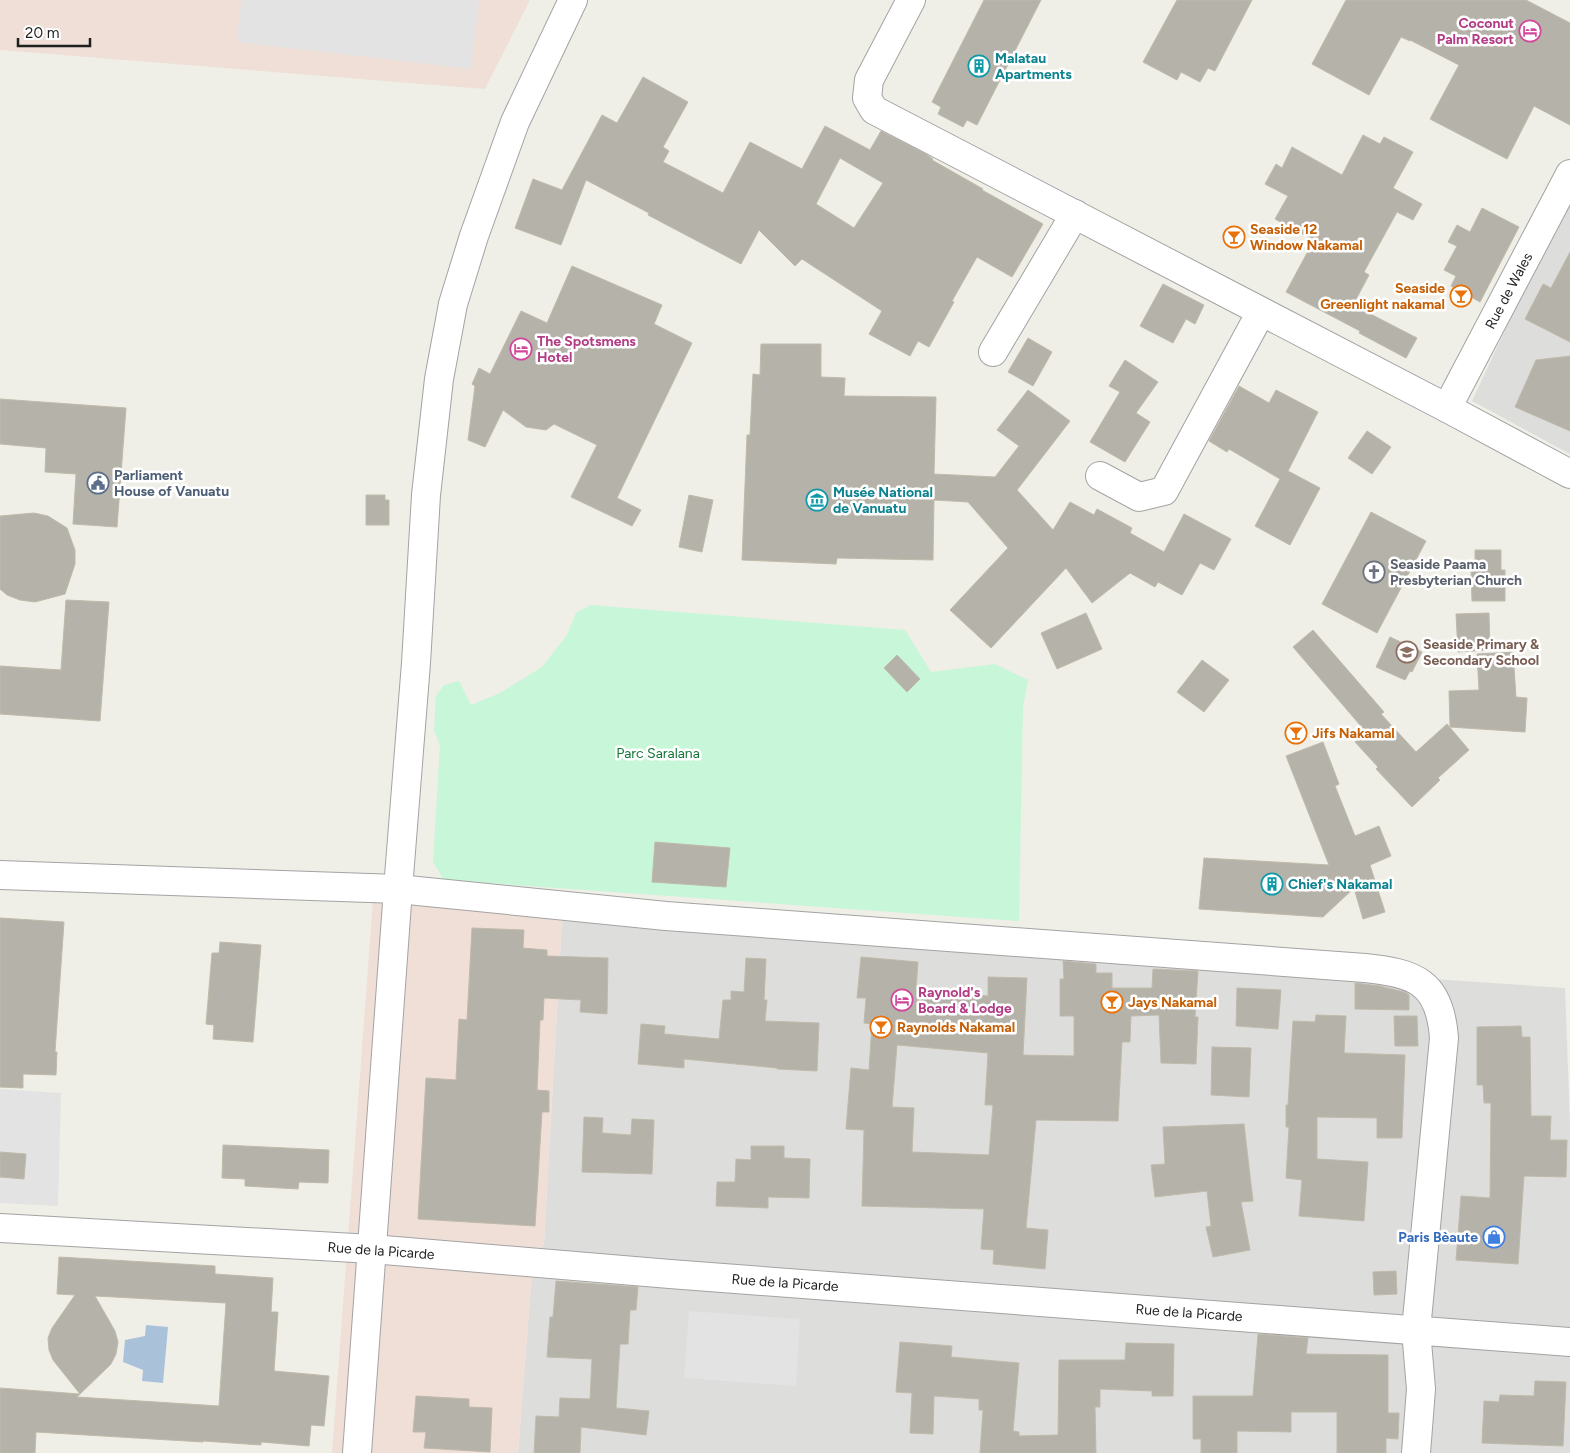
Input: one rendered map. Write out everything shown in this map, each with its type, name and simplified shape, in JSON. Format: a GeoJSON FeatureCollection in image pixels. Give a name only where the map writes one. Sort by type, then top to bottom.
{"type":"FeatureCollection","features":[{"type":"Feature","properties":{"kind":"street"},"geometry":{"type":"LineString","coordinates":[[357,1453],[416,663],[426,495],[439,379],[453,304],[474,236],[514,122],[573,0]]}},
{"type":"Feature","properties":{"kind":"street"},"geometry":{"type":"LineString","coordinates":[[911,0],[869,80],[867,98],[874,110],[1570,474]]}},
{"type":"Feature","properties":{"kind":"street","name":"Rue de Wales"},"geometry":{"type":"LineString","coordinates":[[1447,408],[1570,174]]}},
{"type":"Feature","properties":{"kind":"street"},"geometry":{"type":"LineString","coordinates":[[993,352],[1075,214]]}},
{"type":"Feature","properties":{"kind":"street"},"geometry":{"type":"LineString","coordinates":[[1100,476],[1138,497],[1164,491],[1261,312]]}},
{"type":"Feature","properties":{"kind":"street"},"geometry":{"type":"LineString","coordinates":[[0,875],[398,889],[666,916],[1365,968],[1395,971],[1417,979],[1429,989],[1436,1003],[1442,1020],[1444,1038],[1416,1330],[1421,1389],[1416,1453]]}},
{"type":"Feature","properties":{"kind":"street","name":"Rue de la Picarde"},"geometry":{"type":"LineString","coordinates":[[0,1228],[372,1249],[670,1274],[1570,1342]]}},
{"type":"Feature","properties":{"kind":"shaded area"},"geometry":{"type":"Polygon","coordinates":[[[0,0],[530,0],[485,89],[0,50],[0,0]]]}},
{"type":"Feature","properties":{"kind":"shaded area"},"geometry":{"type":"Polygon","coordinates":[[[241,0],[479,0],[471,69],[237,42],[241,0]]]}},
{"type":"Feature","properties":{"kind":"shaded area"},"geometry":{"type":"Polygon","coordinates":[[[1570,195],[1570,454],[1472,401],[1563,206],[1570,195]]]}},
{"type":"Feature","properties":{"kind":"shaded area"},"geometry":{"type":"Polygon","coordinates":[[[373,900],[562,920],[544,1243],[532,1272],[518,1453],[332,1453],[373,900]]]}},
{"type":"Feature","properties":{"kind":"shaded area"},"geometry":{"type":"Polygon","coordinates":[[[562,920],[1565,988],[1570,1124],[1570,1453],[518,1453],[532,1272],[544,1243],[562,920]]]}},
{"type":"Feature","properties":{"kind":"shaded area"},"geometry":{"type":"Polygon","coordinates":[[[0,1089],[61,1093],[58,1206],[0,1203],[0,1089]]]}},
{"type":"Feature","properties":{"kind":"shaded area"},"geometry":{"type":"Polygon","coordinates":[[[689,1311],[800,1319],[796,1386],[684,1378],[689,1311]]]}},
{"type":"Feature","properties":{"kind":"green space","name":"Parc Saralana"},"geometry":{"type":"Polygon","coordinates":[[[590,605],[905,630],[931,672],[995,664],[1028,680],[1023,707],[1019,921],[444,880],[433,862],[440,745],[434,731],[436,696],[444,685],[459,681],[471,705],[500,693],[542,667],[567,635],[576,613],[590,605]]]}},
{"type":"Feature","properties":{"kind":"water"},"geometry":{"type":"Polygon","coordinates":[[[146,1325],[168,1327],[163,1383],[142,1381],[143,1370],[123,1362],[125,1340],[145,1336],[146,1325]]]}},
{"type":"Feature","properties":{"kind":"building","name":"Malatau Apartments"},"geometry":{"type":"Polygon","coordinates":[[[984,0],[1041,0],[977,125],[967,120],[963,127],[938,114],[941,107],[932,102],[984,0]]]}},
{"type":"Feature","properties":{"kind":"building"},"geometry":{"type":"Polygon","coordinates":[[[1177,0],[1252,0],[1215,71],[1208,68],[1200,82],[1181,72],[1177,80],[1143,62],[1177,0]]]}},
{"type":"Feature","properties":{"kind":"building"},"geometry":{"type":"Polygon","coordinates":[[[1346,0],[1526,0],[1570,23],[1570,125],[1534,106],[1507,159],[1430,119],[1459,65],[1410,40],[1401,37],[1369,95],[1312,64],[1346,0]]]}},
{"type":"Feature","properties":{"kind":"building"},"geometry":{"type":"Polygon","coordinates":[[[643,77],[688,102],[663,147],[669,151],[663,162],[723,193],[750,142],[802,169],[825,126],[870,150],[881,131],[926,154],[932,160],[982,190],[1043,224],[1012,277],[977,257],[929,347],[918,341],[910,356],[869,334],[882,311],[802,259],[795,266],[759,230],[741,264],[586,180],[561,245],[515,228],[533,179],[562,190],[602,115],[617,123],[643,77]],[[840,158],[816,204],[854,228],[883,183],[840,158]]]}},
{"type":"Feature","properties":{"kind":"building"},"geometry":{"type":"Polygon","coordinates":[[[1363,135],[1380,144],[1384,137],[1413,152],[1393,188],[1422,204],[1413,220],[1397,212],[1364,272],[1369,275],[1353,305],[1417,338],[1406,358],[1286,292],[1314,240],[1275,219],[1288,196],[1265,184],[1276,164],[1282,168],[1292,147],[1342,175],[1363,135]]]}},
{"type":"Feature","properties":{"kind":"building"},"geometry":{"type":"Polygon","coordinates":[[[1482,208],[1519,227],[1480,302],[1451,286],[1456,276],[1444,270],[1457,246],[1448,242],[1457,225],[1470,232],[1482,208]]]}},
{"type":"Feature","properties":{"kind":"building"},"geometry":{"type":"Polygon","coordinates":[[[1570,252],[1570,342],[1525,319],[1543,284],[1551,288],[1570,252]]]}},
{"type":"Feature","properties":{"kind":"building"},"geometry":{"type":"Polygon","coordinates":[[[572,266],[662,305],[654,324],[692,343],[617,498],[641,510],[632,526],[571,497],[597,445],[554,424],[546,430],[526,427],[503,410],[485,447],[468,440],[475,386],[472,384],[479,368],[490,374],[521,311],[547,323],[572,266]]]}},
{"type":"Feature","properties":{"kind":"building"},"geometry":{"type":"Polygon","coordinates":[[[1163,284],[1204,305],[1195,324],[1186,319],[1173,343],[1140,326],[1163,284]]]}},
{"type":"Feature","properties":{"kind":"building"},"geometry":{"type":"Polygon","coordinates":[[[1028,338],[1052,352],[1033,386],[1008,372],[1028,338]]]}},
{"type":"Feature","properties":{"kind":"building"},"geometry":{"type":"Polygon","coordinates":[[[761,344],[821,344],[821,377],[845,378],[844,396],[936,397],[934,474],[995,477],[1019,446],[997,430],[1028,390],[1070,421],[1017,490],[1053,530],[1070,502],[1094,515],[1097,509],[1132,528],[1130,533],[1164,552],[1184,514],[1231,539],[1214,570],[1200,563],[1182,595],[1158,582],[1155,587],[1130,573],[1092,603],[1066,568],[991,648],[950,610],[1008,548],[968,502],[934,500],[933,560],[837,558],[836,564],[742,560],[747,435],[750,435],[753,374],[760,375],[761,344]]]}},
{"type":"Feature","properties":{"kind":"building"},"geometry":{"type":"Polygon","coordinates":[[[1570,356],[1570,431],[1515,407],[1536,360],[1570,356]]]}},
{"type":"Feature","properties":{"kind":"building"},"geometry":{"type":"Polygon","coordinates":[[[1125,360],[1158,382],[1136,413],[1150,422],[1125,462],[1090,442],[1120,392],[1109,386],[1125,360]]]}},
{"type":"Feature","properties":{"kind":"building"},"geometry":{"type":"Polygon","coordinates":[[[1239,386],[1269,403],[1276,390],[1318,412],[1288,471],[1320,488],[1290,545],[1255,526],[1280,479],[1229,449],[1227,452],[1209,441],[1239,386]]]}},
{"type":"Feature","properties":{"kind":"building","name":"Parliament House of Vanuatu"},"geometry":{"type":"Polygon","coordinates":[[[0,399],[126,408],[117,527],[73,524],[76,474],[45,472],[46,448],[0,444],[0,399]]]}},
{"type":"Feature","properties":{"kind":"building"},"geometry":{"type":"Polygon","coordinates":[[[1367,431],[1391,447],[1372,474],[1348,458],[1367,431]]]}},
{"type":"Feature","properties":{"kind":"building"},"geometry":{"type":"Polygon","coordinates":[[[366,495],[385,495],[385,500],[389,500],[389,525],[366,525],[366,495]]]}},
{"type":"Feature","properties":{"kind":"building"},"geometry":{"type":"Polygon","coordinates":[[[689,495],[713,500],[702,552],[679,547],[689,495]]]}},
{"type":"Feature","properties":{"kind":"building","name":"Seaside Paama Presbyterian Church"},"geometry":{"type":"Polygon","coordinates":[[[1371,512],[1426,541],[1377,633],[1322,604],[1371,512]]]}},
{"type":"Feature","properties":{"kind":"building"},"geometry":{"type":"Polygon","coordinates":[[[34,513],[48,516],[67,528],[75,550],[75,564],[65,594],[35,602],[20,600],[7,595],[0,589],[0,516],[34,513]]]}},
{"type":"Feature","properties":{"kind":"building"},"geometry":{"type":"Polygon","coordinates":[[[1475,550],[1501,550],[1501,570],[1505,570],[1505,601],[1472,601],[1471,569],[1475,569],[1475,550]]]}},
{"type":"Feature","properties":{"kind":"building"},"geometry":{"type":"Polygon","coordinates":[[[66,600],[109,602],[100,721],[0,714],[0,666],[61,670],[66,600]]]}},
{"type":"Feature","properties":{"kind":"building"},"geometry":{"type":"Polygon","coordinates":[[[1086,613],[1102,649],[1057,669],[1041,633],[1086,613]]]}},
{"type":"Feature","properties":{"kind":"building"},"geometry":{"type":"Polygon","coordinates":[[[1489,613],[1490,650],[1458,652],[1456,614],[1489,613]]]}},
{"type":"Feature","properties":{"kind":"building"},"geometry":{"type":"Polygon","coordinates":[[[1313,630],[1384,712],[1381,714],[1416,752],[1447,724],[1469,750],[1438,778],[1440,780],[1412,807],[1376,769],[1378,767],[1355,742],[1366,732],[1293,647],[1313,630]]]}},
{"type":"Feature","properties":{"kind":"building"},"geometry":{"type":"Polygon","coordinates":[[[1390,637],[1422,652],[1412,672],[1410,671],[1405,680],[1376,667],[1390,637]]]}},
{"type":"Feature","properties":{"kind":"building"},"geometry":{"type":"Polygon","coordinates":[[[1513,652],[1516,697],[1527,698],[1525,732],[1450,727],[1449,691],[1479,690],[1477,654],[1513,652]]]}},
{"type":"Feature","properties":{"kind":"building"},"geometry":{"type":"Polygon","coordinates":[[[897,655],[920,679],[907,692],[884,668],[897,655]]]}},
{"type":"Feature","properties":{"kind":"building"},"geometry":{"type":"Polygon","coordinates":[[[1202,660],[1229,680],[1204,712],[1177,692],[1202,660]]]}},
{"type":"Feature","properties":{"kind":"building"},"geometry":{"type":"Polygon","coordinates":[[[1323,742],[1339,784],[1335,786],[1355,836],[1379,826],[1391,856],[1370,865],[1385,912],[1363,919],[1354,888],[1323,917],[1199,909],[1204,858],[1329,865],[1286,756],[1323,742]]]}},
{"type":"Feature","properties":{"kind":"building"},"geometry":{"type":"Polygon","coordinates":[[[655,842],[730,848],[726,887],[652,882],[655,842]]]}},
{"type":"Feature","properties":{"kind":"building"},"geometry":{"type":"Polygon","coordinates":[[[0,918],[64,922],[55,1052],[57,1052],[56,1075],[23,1074],[23,1088],[0,1087],[0,918]]]}},
{"type":"Feature","properties":{"kind":"building"},"geometry":{"type":"Polygon","coordinates":[[[472,928],[524,930],[523,948],[547,950],[547,956],[608,958],[607,1014],[580,1012],[581,1000],[544,998],[543,1020],[540,1020],[537,1090],[549,1091],[549,1112],[542,1112],[535,1226],[418,1219],[426,1078],[456,1080],[459,1019],[467,1020],[472,928]]]}},
{"type":"Feature","properties":{"kind":"building"},"geometry":{"type":"Polygon","coordinates":[[[220,942],[261,945],[253,1042],[213,1039],[214,1025],[206,1024],[212,953],[219,953],[220,942]]]}},
{"type":"Feature","properties":{"kind":"building"},"geometry":{"type":"Polygon","coordinates":[[[861,957],[918,962],[916,989],[988,996],[988,977],[1027,978],[1023,1055],[1074,1056],[1074,1016],[1060,1016],[1060,979],[1064,979],[1063,961],[1096,964],[1096,973],[1112,973],[1112,988],[1152,988],[1153,969],[1198,971],[1195,1017],[1198,1017],[1196,1064],[1161,1063],[1159,1015],[1131,1016],[1130,1042],[1122,1042],[1118,1121],[1036,1120],[1026,1228],[1048,1230],[1045,1269],[993,1264],[994,1250],[981,1249],[984,1209],[862,1206],[864,1130],[846,1129],[851,1068],[869,1070],[872,1024],[864,1023],[866,998],[857,998],[861,957]],[[897,1045],[892,1107],[914,1108],[912,1152],[989,1155],[993,1105],[985,1105],[988,1053],[897,1045]]]}},
{"type":"Feature","properties":{"kind":"building"},"geometry":{"type":"Polygon","coordinates":[[[746,958],[766,959],[764,1000],[767,1000],[765,1021],[819,1023],[817,1071],[777,1069],[684,1059],[684,1068],[638,1064],[641,1024],[665,1026],[664,1034],[719,1039],[723,1000],[731,1000],[731,991],[744,992],[746,958]]]}},
{"type":"Feature","properties":{"kind":"building"},"geometry":{"type":"Polygon","coordinates":[[[1355,983],[1380,986],[1404,992],[1409,995],[1409,1010],[1355,1009],[1355,983]]]}},
{"type":"Feature","properties":{"kind":"building"},"geometry":{"type":"Polygon","coordinates":[[[1237,988],[1281,990],[1278,1029],[1236,1026],[1237,988]]]}},
{"type":"Feature","properties":{"kind":"building"},"geometry":{"type":"Polygon","coordinates":[[[1316,1015],[1346,1016],[1344,1053],[1405,1055],[1402,1138],[1377,1138],[1377,1118],[1317,1117],[1317,1159],[1368,1162],[1364,1221],[1299,1216],[1302,1180],[1286,1178],[1289,1127],[1286,1127],[1286,1105],[1288,1105],[1293,1021],[1315,1022],[1316,1015]]]}},
{"type":"Feature","properties":{"kind":"building"},"geometry":{"type":"Polygon","coordinates":[[[1394,1016],[1417,1016],[1418,1046],[1395,1046],[1394,1016]]]}},
{"type":"Feature","properties":{"kind":"building"},"geometry":{"type":"Polygon","coordinates":[[[1521,1026],[1522,1037],[1530,1037],[1531,1116],[1551,1116],[1550,1140],[1567,1140],[1566,1177],[1524,1176],[1518,1264],[1456,1260],[1461,1196],[1490,1198],[1491,1103],[1484,1103],[1483,1085],[1477,1085],[1477,1027],[1521,1026]]]}},
{"type":"Feature","properties":{"kind":"building"},"geometry":{"type":"Polygon","coordinates":[[[1212,1047],[1251,1048],[1249,1097],[1211,1095],[1212,1047]]]}},
{"type":"Feature","properties":{"kind":"building"},"geometry":{"type":"Polygon","coordinates":[[[584,1117],[603,1118],[602,1133],[631,1135],[632,1119],[654,1120],[652,1174],[582,1172],[584,1117]]]}},
{"type":"Feature","properties":{"kind":"building"},"geometry":{"type":"Polygon","coordinates":[[[1244,1124],[1253,1201],[1241,1202],[1250,1250],[1213,1257],[1206,1227],[1211,1226],[1207,1191],[1155,1197],[1151,1165],[1165,1164],[1163,1127],[1244,1124]]]}},
{"type":"Feature","properties":{"kind":"building"},"geometry":{"type":"Polygon","coordinates":[[[223,1145],[329,1150],[328,1183],[299,1182],[298,1189],[245,1186],[245,1179],[222,1178],[223,1145]]]}},
{"type":"Feature","properties":{"kind":"building"},"geometry":{"type":"Polygon","coordinates":[[[751,1146],[784,1146],[784,1158],[810,1159],[809,1198],[768,1197],[768,1208],[716,1206],[717,1182],[735,1182],[736,1159],[751,1160],[751,1146]]]}},
{"type":"Feature","properties":{"kind":"building"},"geometry":{"type":"Polygon","coordinates":[[[0,1152],[26,1154],[24,1179],[0,1177],[0,1152]]]}},
{"type":"Feature","properties":{"kind":"building"},"geometry":{"type":"Polygon","coordinates":[[[59,1257],[215,1266],[215,1274],[273,1278],[271,1312],[278,1312],[274,1371],[329,1376],[324,1426],[311,1425],[309,1446],[261,1442],[261,1445],[36,1432],[35,1453],[0,1453],[0,1388],[80,1394],[53,1360],[49,1350],[48,1338],[52,1328],[75,1295],[57,1294],[59,1257]],[[95,1296],[115,1331],[118,1342],[116,1354],[111,1364],[77,1397],[219,1406],[226,1303],[95,1296]]]}},
{"type":"Feature","properties":{"kind":"building"},"geometry":{"type":"Polygon","coordinates":[[[1396,1271],[1397,1294],[1374,1295],[1373,1272],[1396,1271]]]}},
{"type":"Feature","properties":{"kind":"building"},"geometry":{"type":"Polygon","coordinates":[[[556,1281],[638,1287],[636,1310],[630,1310],[628,1344],[620,1344],[616,1408],[649,1411],[646,1435],[581,1427],[580,1453],[534,1453],[536,1416],[559,1417],[560,1398],[590,1399],[592,1359],[547,1357],[550,1317],[553,1317],[556,1281]]]}},
{"type":"Feature","properties":{"kind":"building"},"geometry":{"type":"Polygon","coordinates":[[[1258,1334],[1308,1338],[1306,1354],[1388,1355],[1388,1413],[1399,1413],[1398,1439],[1386,1438],[1386,1453],[1337,1453],[1337,1412],[1291,1412],[1291,1432],[1237,1431],[1237,1453],[1201,1453],[1201,1439],[1193,1439],[1193,1396],[1253,1396],[1258,1334]]]}},
{"type":"Feature","properties":{"kind":"building"},"geometry":{"type":"Polygon","coordinates":[[[900,1342],[952,1346],[951,1357],[1019,1363],[1013,1431],[1019,1432],[1019,1436],[1058,1435],[1059,1360],[1125,1360],[1126,1343],[1174,1344],[1173,1396],[1152,1396],[1152,1391],[1100,1389],[1100,1407],[1095,1407],[1096,1453],[980,1453],[983,1410],[979,1410],[979,1399],[934,1396],[933,1434],[910,1433],[912,1393],[896,1392],[900,1342]]]}},
{"type":"Feature","properties":{"kind":"building"},"geometry":{"type":"Polygon","coordinates":[[[1535,1381],[1566,1382],[1563,1446],[1482,1443],[1484,1401],[1499,1402],[1500,1395],[1534,1396],[1535,1381]]]}},
{"type":"Feature","properties":{"kind":"building"},"geometry":{"type":"Polygon","coordinates":[[[416,1396],[469,1399],[469,1407],[492,1408],[490,1452],[424,1448],[426,1432],[413,1432],[416,1396]]]}},
{"type":"Feature","properties":{"kind":"place","name":"Coconut Palm Resort"},"geometry":{"type":"Point","coordinates":[1530,31]}},
{"type":"Feature","properties":{"kind":"place","name":"Malatau Apartments"},"geometry":{"type":"Point","coordinates":[979,66]}},
{"type":"Feature","properties":{"kind":"place","name":"Seaside 12 Window Nakamal"},"geometry":{"type":"Point","coordinates":[1234,237]}},
{"type":"Feature","properties":{"kind":"place","name":"Seaside Greenlight nakamal"},"geometry":{"type":"Point","coordinates":[1461,296]}},
{"type":"Feature","properties":{"kind":"place","name":"The Spotsmens Hotel"},"geometry":{"type":"Point","coordinates":[521,349]}},
{"type":"Feature","properties":{"kind":"place","name":"Parliament House of Vanuatu"},"geometry":{"type":"Point","coordinates":[98,483]}},
{"type":"Feature","properties":{"kind":"place","name":"Musée National de Vanuatu"},"geometry":{"type":"Point","coordinates":[817,500]}},
{"type":"Feature","properties":{"kind":"place","name":"Seaside Paama Presbyterian Church"},"geometry":{"type":"Point","coordinates":[1374,572]}},
{"type":"Feature","properties":{"kind":"place","name":"Seaside Primary & Secondary School"},"geometry":{"type":"Point","coordinates":[1407,652]}},
{"type":"Feature","properties":{"kind":"place","name":"Jifs Nakamal"},"geometry":{"type":"Point","coordinates":[1296,733]}},
{"type":"Feature","properties":{"kind":"place","name":"Chief's Nakamal"},"geometry":{"type":"Point","coordinates":[1272,884]}},
{"type":"Feature","properties":{"kind":"place","name":"Raynold's Board & Lodge"},"geometry":{"type":"Point","coordinates":[902,1000]}},
{"type":"Feature","properties":{"kind":"place","name":"Jays Nakamal"},"geometry":{"type":"Point","coordinates":[1112,1002]}},
{"type":"Feature","properties":{"kind":"place","name":"Raynolds Nakamal"},"geometry":{"type":"Point","coordinates":[881,1027]}},
{"type":"Feature","properties":{"kind":"place","name":"Paris Bèaute"},"geometry":{"type":"Point","coordinates":[1494,1237]}}]}
